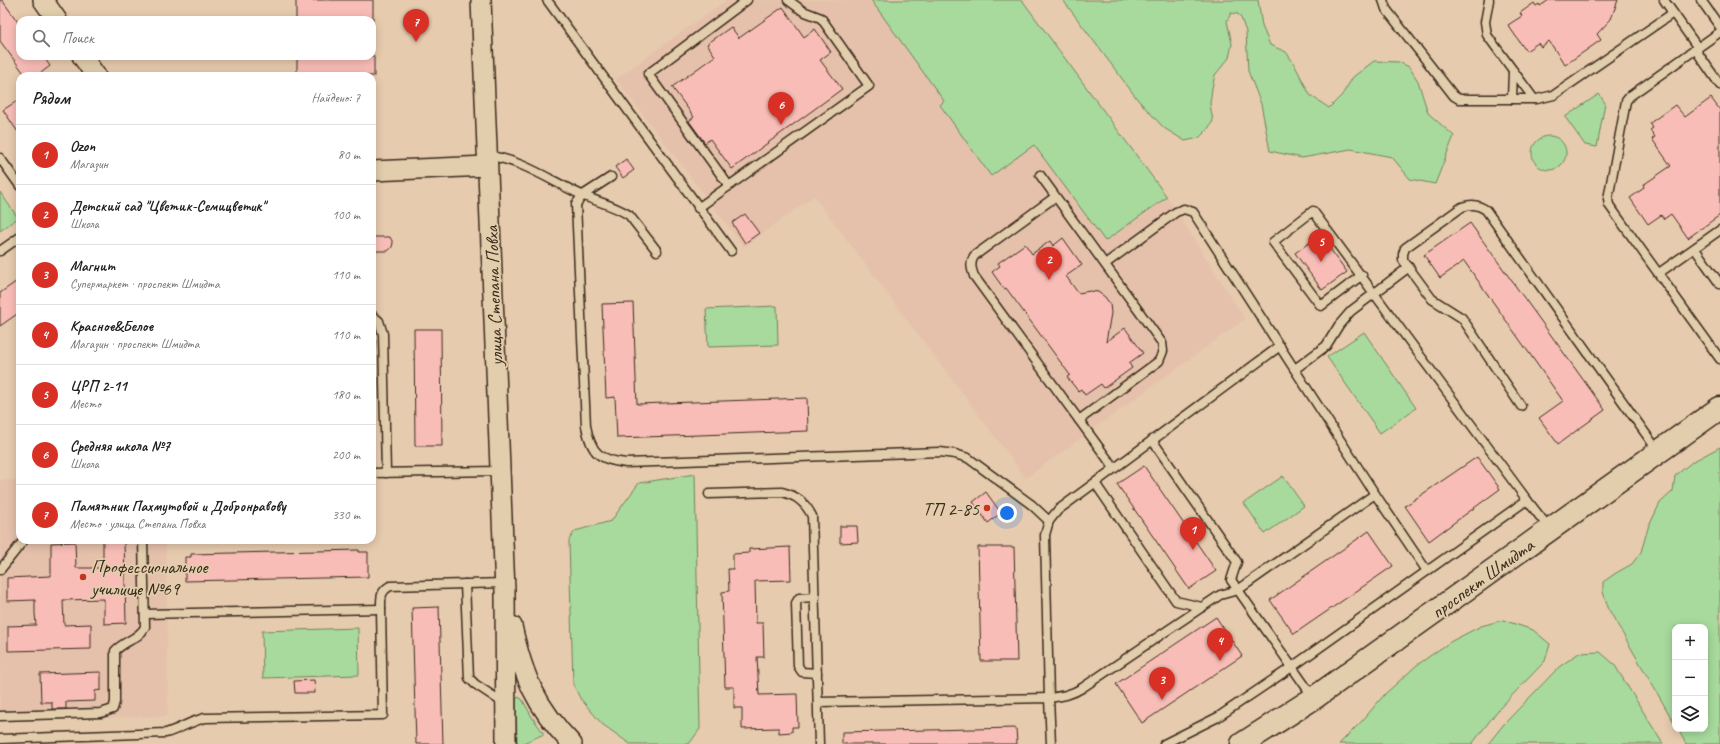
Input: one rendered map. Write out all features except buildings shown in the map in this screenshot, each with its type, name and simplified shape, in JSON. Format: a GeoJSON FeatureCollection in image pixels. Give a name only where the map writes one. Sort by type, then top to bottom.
{"type":"FeatureCollection","features":[{"type":"Feature","properties":{"kind":"main road","name":"проспект Шмидта"},"geometry":{"type":"LineString","coordinates":[[1242,744],[1314,698],[1720,408]]}},
{"type":"Feature","properties":{"kind":"street"},"geometry":{"type":"LineString","coordinates":[[43,0],[54,16]]}},
{"type":"Feature","properties":{"kind":"street","name":"улица Степана Повха"},"geometry":{"type":"LineString","coordinates":[[482,0],[487,161],[505,587],[506,744]]}},
{"type":"Feature","properties":{"kind":"street"},"geometry":{"type":"LineString","coordinates":[[85,60],[93,72]]}},
{"type":"Feature","properties":{"kind":"street"},"geometry":{"type":"LineString","coordinates":[[376,171],[487,161]]}},
{"type":"Feature","properties":{"kind":"street","name":"улица Степана Повха"},"geometry":{"type":"LineString","coordinates":[[505,587],[521,661],[531,689],[551,722],[572,744]]}},
{"type":"Feature","properties":{"kind":"lane"},"geometry":{"type":"LineString","coordinates":[[547,0],[731,251]]}},
{"type":"Feature","properties":{"kind":"lane"},"geometry":{"type":"LineString","coordinates":[[730,186],[648,74],[747,0]]}},
{"type":"Feature","properties":{"kind":"lane"},"geometry":{"type":"LineString","coordinates":[[698,208],[869,86],[821,18],[803,11],[788,0]]}},
{"type":"Feature","properties":{"kind":"lane"},"geometry":{"type":"LineString","coordinates":[[1383,0],[1386,9],[1454,96],[1459,99],[1534,99],[1554,95],[1673,13]]}},
{"type":"Feature","properties":{"kind":"lane"},"geometry":{"type":"LineString","coordinates":[[1488,0],[1485,29],[1487,36],[1534,99]]}},
{"type":"Feature","properties":{"kind":"lane"},"geometry":{"type":"LineString","coordinates":[[1664,0],[1696,48],[1717,74],[1720,85]]}},
{"type":"Feature","properties":{"kind":"lane"},"geometry":{"type":"LineString","coordinates":[[1701,0],[1720,27]]}},
{"type":"Feature","properties":{"kind":"lane"},"geometry":{"type":"LineString","coordinates":[[1720,32],[1630,96],[1626,101],[1608,199],[1609,205],[1720,357]]}},
{"type":"Feature","properties":{"kind":"lane"},"geometry":{"type":"LineString","coordinates":[[1512,99],[1513,71]]}},
{"type":"Feature","properties":{"kind":"lane"},"geometry":{"type":"LineString","coordinates":[[487,161],[498,157],[516,163],[583,195],[623,211],[629,215],[657,251]]}},
{"type":"Feature","properties":{"kind":"lane"},"geometry":{"type":"LineString","coordinates":[[0,158],[16,180]]}},
{"type":"Feature","properties":{"kind":"lane"},"geometry":{"type":"LineString","coordinates":[[1040,175],[1162,343],[1163,351],[1160,361],[1079,420]]}},
{"type":"Feature","properties":{"kind":"lane"},"geometry":{"type":"LineString","coordinates":[[611,177],[583,195],[576,204],[586,426],[589,441],[597,453],[609,461],[626,463],[940,452],[956,454],[968,458],[988,471],[1049,520]]}},
{"type":"Feature","properties":{"kind":"lane"},"geometry":{"type":"LineString","coordinates":[[1055,197],[974,256],[971,262],[971,268],[974,276],[1114,468]]}},
{"type":"Feature","properties":{"kind":"lane"},"geometry":{"type":"LineString","coordinates":[[1521,406],[1462,318],[1432,299],[1403,260],[1402,254],[1404,248],[1462,207],[1471,204],[1480,206],[1486,210],[1659,452]]}},
{"type":"Feature","properties":{"kind":"lane"},"geometry":{"type":"LineString","coordinates":[[1105,264],[1176,212],[1184,209],[1193,212],[1375,494],[1427,571]]}},
{"type":"Feature","properties":{"kind":"lane"},"geometry":{"type":"LineString","coordinates":[[1362,275],[1321,306],[1273,242],[1313,211],[1362,275],[1527,500],[1550,529]]}},
{"type":"Feature","properties":{"kind":"lane"},"geometry":{"type":"LineString","coordinates":[[1659,273],[1720,230]]}},
{"type":"Feature","properties":{"kind":"lane"},"geometry":{"type":"LineString","coordinates":[[0,251],[16,241]]}},
{"type":"Feature","properties":{"kind":"lane"},"geometry":{"type":"LineString","coordinates":[[1695,249],[1720,284]]}},
{"type":"Feature","properties":{"kind":"lane"},"geometry":{"type":"LineString","coordinates":[[1295,368],[1326,346],[1339,325],[1351,311],[1409,267]]}},
{"type":"Feature","properties":{"kind":"lane"},"geometry":{"type":"LineString","coordinates":[[376,318],[379,321],[383,334],[386,473]]}},
{"type":"Feature","properties":{"kind":"lane"},"geometry":{"type":"LineString","coordinates":[[1051,744],[1045,535],[1049,520],[1058,510],[1280,346]]}},
{"type":"Feature","properties":{"kind":"lane"},"geometry":{"type":"LineString","coordinates":[[1152,440],[1237,562],[1231,580],[1314,698]]}},
{"type":"Feature","properties":{"kind":"lane"},"geometry":{"type":"LineString","coordinates":[[376,473],[500,471]]}},
{"type":"Feature","properties":{"kind":"lane"},"geometry":{"type":"LineString","coordinates":[[1095,483],[1176,601],[1202,607]]}},
{"type":"Feature","properties":{"kind":"lane"},"geometry":{"type":"LineString","coordinates":[[709,494],[782,492],[791,494],[800,499],[807,506],[812,516],[819,744]]}},
{"type":"Feature","properties":{"kind":"lane"},"geometry":{"type":"LineString","coordinates":[[818,702],[1049,698],[1073,694],[1220,595],[1238,590],[1375,494]]}},
{"type":"Feature","properties":{"kind":"lane"},"geometry":{"type":"LineString","coordinates":[[1164,744],[1218,717],[1292,667],[1527,500]]}},
{"type":"Feature","properties":{"kind":"lane"},"geometry":{"type":"LineString","coordinates":[[0,570],[21,544]]}},
{"type":"Feature","properties":{"kind":"lane"},"geometry":{"type":"LineString","coordinates":[[0,716],[101,713],[113,709],[115,702],[115,650],[120,645],[142,632],[145,627],[143,544]]}},
{"type":"Feature","properties":{"kind":"lane"},"geometry":{"type":"LineString","coordinates":[[0,739],[166,733],[189,722],[206,718],[383,715],[381,596],[384,590],[390,586],[465,584],[505,587]]}},
{"type":"Feature","properties":{"kind":"lane"},"geometry":{"type":"LineString","coordinates":[[465,584],[469,678],[475,684],[506,704]]}},
{"type":"Feature","properties":{"kind":"lane"},"geometry":{"type":"LineString","coordinates":[[815,597],[799,598],[796,603],[798,666],[802,672],[817,672]]}},
{"type":"Feature","properties":{"kind":"lane"},"geometry":{"type":"LineString","coordinates":[[145,614],[381,609]]}},
{"type":"Feature","properties":{"kind":"shaded area"},"geometry":{"type":"Polygon","coordinates":[[[726,0],[1022,0],[1167,197],[1245,319],[1026,478],[814,196],[744,247],[616,79],[726,0]]]}},
{"type":"Feature","properties":{"kind":"shaded area","name":"Профессиональное училище №69"},"geometry":{"type":"Polygon","coordinates":[[[0,480],[16,480],[16,544],[166,544],[168,716],[0,721],[0,480]]]}},
{"type":"Feature","properties":{"kind":"green space"},"geometry":{"type":"Polygon","coordinates":[[[871,0],[1022,0],[1167,197],[1105,241],[1034,145],[991,176],[940,105],[944,101],[871,0]]]}},
{"type":"Feature","properties":{"kind":"green space"},"geometry":{"type":"Polygon","coordinates":[[[1063,0],[1258,0],[1262,26],[1270,45],[1286,52],[1293,62],[1310,95],[1329,108],[1342,95],[1353,77],[1374,61],[1399,62],[1409,67],[1418,81],[1428,113],[1454,136],[1435,184],[1410,179],[1392,157],[1351,149],[1302,158],[1270,151],[1261,104],[1248,71],[1246,32],[1238,14],[1231,13],[1227,21],[1232,44],[1229,58],[1215,75],[1210,104],[1213,121],[1199,138],[1185,141],[1164,128],[1138,100],[1063,0]]]}},
{"type":"Feature","properties":{"kind":"green space"},"geometry":{"type":"Polygon","coordinates":[[[1599,94],[1605,103],[1597,147],[1585,145],[1565,117],[1599,94]]]}},
{"type":"Feature","properties":{"kind":"green space"},"geometry":{"type":"Polygon","coordinates":[[[1552,136],[1561,141],[1565,146],[1565,160],[1561,165],[1556,169],[1546,170],[1542,169],[1533,160],[1532,150],[1533,146],[1542,137],[1552,136]]]}},
{"type":"Feature","properties":{"kind":"green space"},"geometry":{"type":"Polygon","coordinates":[[[0,192],[16,215],[16,219],[0,231],[0,192]]]}},
{"type":"Feature","properties":{"kind":"green space"},"geometry":{"type":"Polygon","coordinates":[[[777,306],[778,345],[708,347],[706,309],[777,306]]]}},
{"type":"Feature","properties":{"kind":"green space"},"geometry":{"type":"Polygon","coordinates":[[[1364,332],[1416,408],[1380,433],[1327,357],[1364,332]]]}},
{"type":"Feature","properties":{"kind":"green space"},"geometry":{"type":"Polygon","coordinates":[[[1720,447],[1720,744],[1686,744],[1680,732],[1708,732],[1708,624],[1672,624],[1672,719],[1609,610],[1603,592],[1603,582],[1632,564],[1641,552],[1648,528],[1660,503],[1673,491],[1675,476],[1692,462],[1720,447]]]}},
{"type":"Feature","properties":{"kind":"green space"},"geometry":{"type":"Polygon","coordinates":[[[695,474],[700,729],[689,744],[630,744],[602,724],[580,698],[573,684],[569,540],[575,531],[611,521],[639,483],[695,474]]]}},
{"type":"Feature","properties":{"kind":"green space"},"geometry":{"type":"Polygon","coordinates":[[[1283,476],[1304,506],[1265,534],[1244,503],[1283,476]]]}},
{"type":"Feature","properties":{"kind":"green space"},"geometry":{"type":"Polygon","coordinates":[[[1503,620],[1533,630],[1550,644],[1545,661],[1498,710],[1472,744],[1339,744],[1362,721],[1385,694],[1417,665],[1450,642],[1481,626],[1503,620]]]}},
{"type":"Feature","properties":{"kind":"green space"},"geometry":{"type":"Polygon","coordinates":[[[358,628],[359,675],[263,678],[262,631],[358,628]]]}},
{"type":"Feature","properties":{"kind":"green space"},"geometry":{"type":"Polygon","coordinates":[[[1600,652],[1614,664],[1663,744],[1488,744],[1504,724],[1559,667],[1579,653],[1600,652]]]}},
{"type":"Feature","properties":{"kind":"green space"},"geometry":{"type":"Polygon","coordinates":[[[518,697],[522,699],[544,734],[521,744],[517,743],[516,700],[518,697]]]}},
{"type":"Feature","properties":{"kind":"place","name":"Памятник Пахмутовой и Добронравову"},"geometry":{"type":"Point","coordinates":[416,42]}},
{"type":"Feature","properties":{"kind":"place","name":"Средняя школа №7"},"geometry":{"type":"Point","coordinates":[781,125]}},
{"type":"Feature","properties":{"kind":"place","name":"ЦРП 2-11"},"geometry":{"type":"Point","coordinates":[1321,262]}},
{"type":"Feature","properties":{"kind":"place","name":"Детский сад \"Цветик-Семицветик\""},"geometry":{"type":"Point","coordinates":[1049,280]}},
{"type":"Feature","properties":{"kind":"place","name":"ТП 2-85"},"geometry":{"type":"Point","coordinates":[987,508]}},
{"type":"Feature","properties":{"kind":"place","name":"Ozon"},"geometry":{"type":"Point","coordinates":[1193,550]}},
{"type":"Feature","properties":{"kind":"place","name":"Профессиональное училище №69"},"geometry":{"type":"Point","coordinates":[83,577]}},
{"type":"Feature","properties":{"kind":"place","name":"Красное&Белое"},"geometry":{"type":"Point","coordinates":[1220,661]}},
{"type":"Feature","properties":{"kind":"place","name":"Магнит"},"geometry":{"type":"Point","coordinates":[1162,700]}}]}
